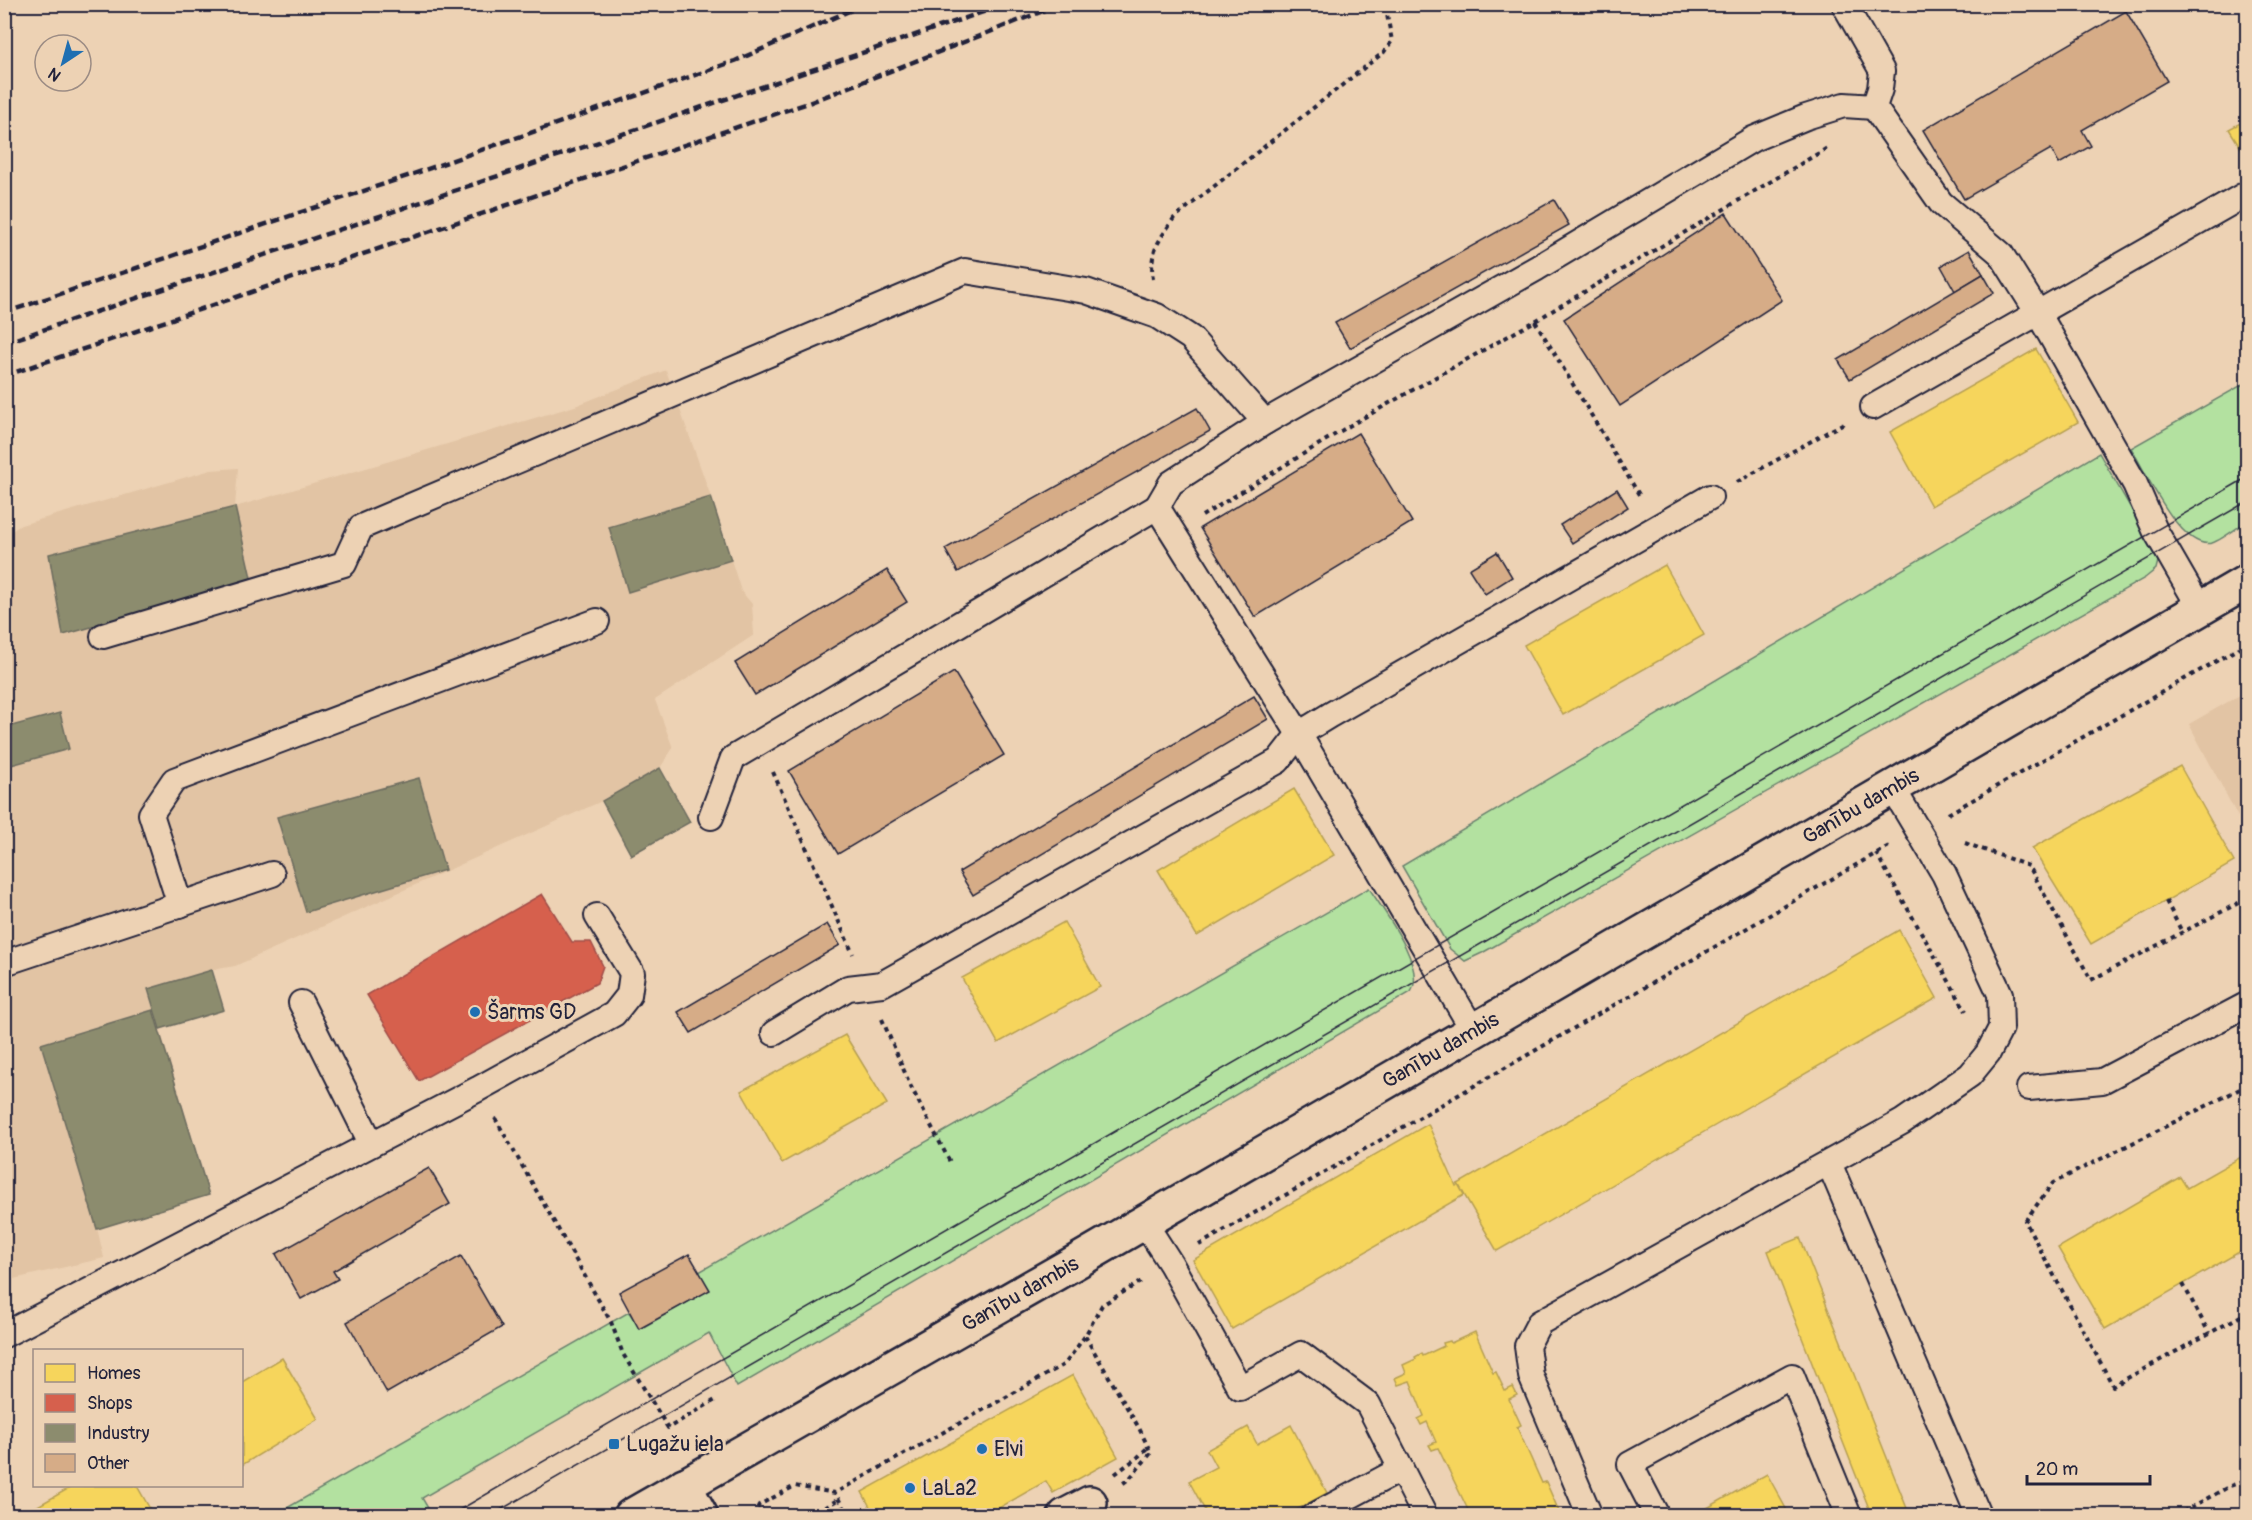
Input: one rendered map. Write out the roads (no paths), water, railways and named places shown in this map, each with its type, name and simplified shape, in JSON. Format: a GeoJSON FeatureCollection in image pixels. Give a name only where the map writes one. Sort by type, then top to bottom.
{"type":"FeatureCollection","features":[{"type":"Feature","properties":{"kind":"main road","name":"Ganību dambis"},"geometry":{"type":"LineString","coordinates":[[631,1515],[1144,1222],[2247,581]]}},
{"type":"Feature","properties":{"kind":"main road"},"geometry":{"type":"LineString","coordinates":[[684,1485],[701,1515]]}},
{"type":"Feature","properties":{"kind":"lane"},"geometry":{"type":"LineString","coordinates":[[1844,4],[1882,71],[1874,107]]}},
{"type":"Feature","properties":{"kind":"lane"},"geometry":{"type":"LineString","coordinates":[[711,817],[734,758],[1157,507],[1171,483],[1265,422],[1537,268],[1753,140],[1806,117],[1845,105],[1874,107]]}},
{"type":"Feature","properties":{"kind":"lane"},"geometry":{"type":"LineString","coordinates":[[1874,107],[1941,203],[2001,254],[2038,313],[2136,484],[2155,530],[2200,608]]}},
{"type":"Feature","properties":{"kind":"lane"},"geometry":{"type":"LineString","coordinates":[[1873,407],[2247,193]]}},
{"type":"Feature","properties":{"kind":"lane"},"geometry":{"type":"LineString","coordinates":[[103,636],[344,564],[361,527],[965,271],[1086,291],[1157,316],[1191,338],[1265,422]]}},
{"type":"Feature","properties":{"kind":"lane"},"geometry":{"type":"LineString","coordinates":[[774,1033],[848,988],[882,984],[1278,760],[1299,734],[1710,497]]}},
{"type":"Feature","properties":{"kind":"lane"},"geometry":{"type":"LineString","coordinates":[[1157,507],[1299,734],[1473,1030]]}},
{"type":"Feature","properties":{"kind":"lane"},"geometry":{"type":"LineString","coordinates":[[180,905],[151,813],[174,780],[597,621]]}},
{"type":"Feature","properties":{"kind":"lane"},"geometry":{"type":"LineString","coordinates":[[1590,1515],[1531,1377],[1527,1346],[1539,1323],[1902,1122],[1970,1075],[1988,1053],[2001,1029],[2000,994],[1933,856],[1892,787]]}},
{"type":"Feature","properties":{"kind":"lane"},"geometry":{"type":"LineString","coordinates":[[4,963],[272,874]]}},
{"type":"Feature","properties":{"kind":"lane"},"geometry":{"type":"LineString","coordinates":[[4,1335],[478,1089],[614,1014],[629,995],[632,973],[597,916]]}},
{"type":"Feature","properties":{"kind":"lane"},"geometry":{"type":"LineString","coordinates":[[301,1003],[371,1143]]}},
{"type":"Feature","properties":{"kind":"lane"},"geometry":{"type":"LineString","coordinates":[[2029,1088],[2102,1081],[2247,1004]]}},
{"type":"Feature","properties":{"kind":"lane"},"geometry":{"type":"LineString","coordinates":[[1829,1163],[1979,1515]]}},
{"type":"Feature","properties":{"kind":"lane"},"geometry":{"type":"LineString","coordinates":[[1144,1222],[1171,1264],[1240,1388],[1301,1354],[1368,1404],[1425,1515]]}},
{"type":"Feature","properties":{"kind":"lane"},"geometry":{"type":"LineString","coordinates":[[1657,1515],[1630,1464],[1792,1376],[1849,1515]]}},
{"type":"Feature","properties":{"kind":"lane"},"geometry":{"type":"LineString","coordinates":[[1313,1515],[1401,1468]]}},
{"type":"Feature","properties":{"kind":"tram line"},"geometry":{"type":"LineString","coordinates":[[449,1516],[2248,477]]}},
{"type":"Feature","properties":{"kind":"tram line"},"geometry":{"type":"LineString","coordinates":[[490,1516],[2248,501]]}},
{"type":"Feature","properties":{"kind":"railway"},"geometry":{"type":"LineString","coordinates":[[4,313],[396,180],[735,61],[865,4]]}},
{"type":"Feature","properties":{"kind":"railway"},"geometry":{"type":"LineString","coordinates":[[4,343],[1007,4]]}},
{"type":"Feature","properties":{"kind":"railway"},"geometry":{"type":"LineString","coordinates":[[4,376],[811,102],[1061,4]]}},
{"type":"Feature","properties":{"kind":"place","name":"Šarms GD"},"geometry":{"type":"Point","coordinates":[475,1012]}},
{"type":"Feature","properties":{"kind":"place","name":"Lugažu iela"},"geometry":{"type":"Point","coordinates":[614,1444]}},
{"type":"Feature","properties":{"kind":"place","name":"Elvi"},"geometry":{"type":"Point","coordinates":[982,1449]}},
{"type":"Feature","properties":{"kind":"place","name":"LaLa2"},"geometry":{"type":"Point","coordinates":[910,1488]}}]}
